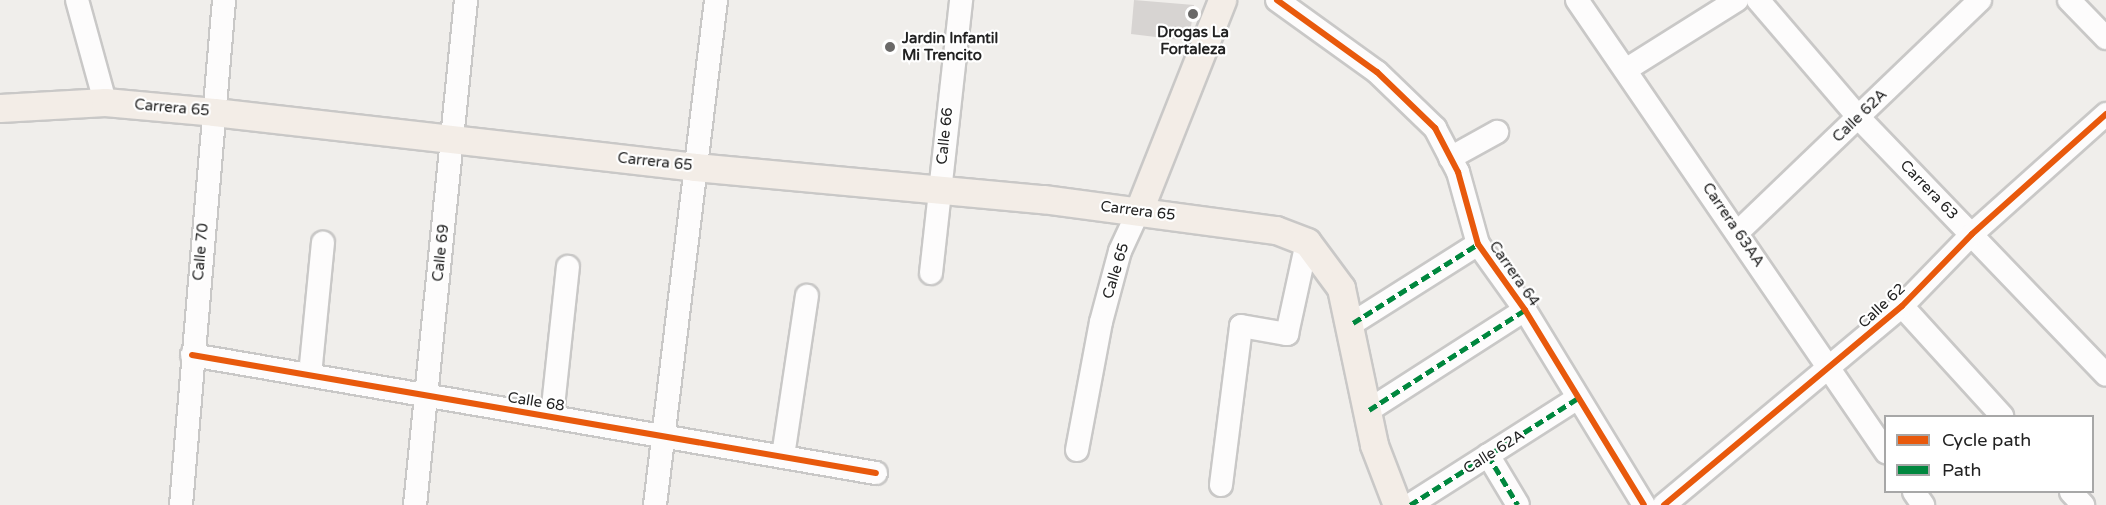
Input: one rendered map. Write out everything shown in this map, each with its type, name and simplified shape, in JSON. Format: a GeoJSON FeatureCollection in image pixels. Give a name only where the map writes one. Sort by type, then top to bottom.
{"type":"FeatureCollection","features":[{"type":"Feature","properties":{"kind":"main road","name":"Calle 65"},"geometry":{"type":"LineString","coordinates":[[1139,210],[1222,0]]}},
{"type":"Feature","properties":{"kind":"main road","name":"Carrera 65"},"geometry":{"type":"LineString","coordinates":[[0,108],[105,102],[214,112],[695,167],[1139,210],[1276,230],[1307,242]]}},
{"type":"Feature","properties":{"kind":"main road"},"geometry":{"type":"LineString","coordinates":[[1307,242],[1341,288],[1353,323],[1374,445],[1397,505]]}},
{"type":"Feature","properties":{"kind":"street"},"geometry":{"type":"LineString","coordinates":[[77,0],[105,102]]}},
{"type":"Feature","properties":{"kind":"street","name":"Calle 70"},"geometry":{"type":"LineString","coordinates":[[181,505],[224,0]]}},
{"type":"Feature","properties":{"kind":"street","name":"Calle 69"},"geometry":{"type":"LineString","coordinates":[[415,505],[466,0]]}},
{"type":"Feature","properties":{"kind":"street"},"geometry":{"type":"LineString","coordinates":[[655,505],[666,434],[716,0]]}},
{"type":"Feature","properties":{"kind":"street","name":"Calle 66"},"geometry":{"type":"LineString","coordinates":[[931,273],[961,0]]}},
{"type":"Feature","properties":{"kind":"street","name":"Carrera 64"},"geometry":{"type":"LineString","coordinates":[[1277,0],[1377,72],[1435,128],[1450,158],[1478,244],[1525,310],[1644,505]]}},
{"type":"Feature","properties":{"kind":"street","name":"Carrera 63AA"},"geometry":{"type":"LineString","coordinates":[[1577,0],[1739,231],[1827,371],[1884,449]]}},
{"type":"Feature","properties":{"kind":"street"},"geometry":{"type":"LineString","coordinates":[[1627,69],[1737,0]]}},
{"type":"Feature","properties":{"kind":"street","name":"Carrera 63"},"geometry":{"type":"LineString","coordinates":[[1758,0],[1859,118],[2106,375]]}},
{"type":"Feature","properties":{"kind":"street","name":"Calle 62A"},"geometry":{"type":"LineString","coordinates":[[1739,231],[1980,0]]}},
{"type":"Feature","properties":{"kind":"street"},"geometry":{"type":"LineString","coordinates":[[2069,0],[2106,38]]}},
{"type":"Feature","properties":{"kind":"street","name":"Calle 62"},"geometry":{"type":"LineString","coordinates":[[1664,505],[1902,306],[1972,234],[2106,114]]}},
{"type":"Feature","properties":{"kind":"street"},"geometry":{"type":"LineString","coordinates":[[1450,158],[1497,132]]}},
{"type":"Feature","properties":{"kind":"street","name":"Calle 65"},"geometry":{"type":"LineString","coordinates":[[1077,450],[1101,322],[1120,251],[1139,210]]}},
{"type":"Feature","properties":{"kind":"street"},"geometry":{"type":"LineString","coordinates":[[1221,485],[1241,326],[1287,334],[1307,242]]}},
{"type":"Feature","properties":{"kind":"street"},"geometry":{"type":"LineString","coordinates":[[310,375],[324,243]]}},
{"type":"Feature","properties":{"kind":"street"},"geometry":{"type":"LineString","coordinates":[[1353,323],[1478,244]]}},
{"type":"Feature","properties":{"kind":"street"},"geometry":{"type":"LineString","coordinates":[[552,416],[568,267]]}},
{"type":"Feature","properties":{"kind":"street"},"geometry":{"type":"LineString","coordinates":[[783,456],[807,296]]}},
{"type":"Feature","properties":{"kind":"street"},"geometry":{"type":"LineString","coordinates":[[1902,306],[2000,415]]}},
{"type":"Feature","properties":{"kind":"street"},"geometry":{"type":"LineString","coordinates":[[1369,410],[1525,310]]}},
{"type":"Feature","properties":{"kind":"street","name":"Calle 68"},"geometry":{"type":"LineString","coordinates":[[192,355],[426,396],[666,434],[876,473]]}},
{"type":"Feature","properties":{"kind":"street","name":"Calle 62A"},"geometry":{"type":"LineString","coordinates":[[1410,505],[1578,399]]}},
{"type":"Feature","properties":{"kind":"street"},"geometry":{"type":"LineString","coordinates":[[1488,455],[1518,505]]}},
{"type":"Feature","properties":{"kind":"street"},"geometry":{"type":"LineString","coordinates":[[2072,493],[2083,505]]}},
{"type":"Feature","properties":{"kind":"building"},"geometry":{"type":"Polygon","coordinates":[[[1134,0],[1194,5],[1189,41],[1131,34],[1134,0]]]}},
{"type":"Feature","properties":{"kind":"marked path"},"geometry":{"type":"LineString","coordinates":[[1353,323],[1478,244]]}},
{"type":"Feature","properties":{"kind":"marked path"},"geometry":{"type":"LineString","coordinates":[[1369,410],[1525,310]]}},
{"type":"Feature","properties":{"kind":"marked path"},"geometry":{"type":"LineString","coordinates":[[1410,505],[1578,398]]}},
{"type":"Feature","properties":{"kind":"marked path"},"geometry":{"type":"LineString","coordinates":[[1488,455],[1518,505]]}},
{"type":"Feature","properties":{"kind":"cycle path"},"geometry":{"type":"LineString","coordinates":[[1277,0],[1377,72],[1435,128],[1458,172],[1478,244],[1525,310],[1644,505]]}},
{"type":"Feature","properties":{"kind":"cycle path"},"geometry":{"type":"LineString","coordinates":[[1664,505],[1902,306],[1972,234],[2106,114]]}},
{"type":"Feature","properties":{"kind":"cycle path"},"geometry":{"type":"LineString","coordinates":[[192,355],[876,473]]}},
{"type":"Feature","properties":{"kind":"place","name":"Drogas La Fortaleza"},"geometry":{"type":"Point","coordinates":[1193,14]}},
{"type":"Feature","properties":{"kind":"place","name":"Jardin Infantil Mi Trencito"},"geometry":{"type":"Point","coordinates":[890,47]}}]}
